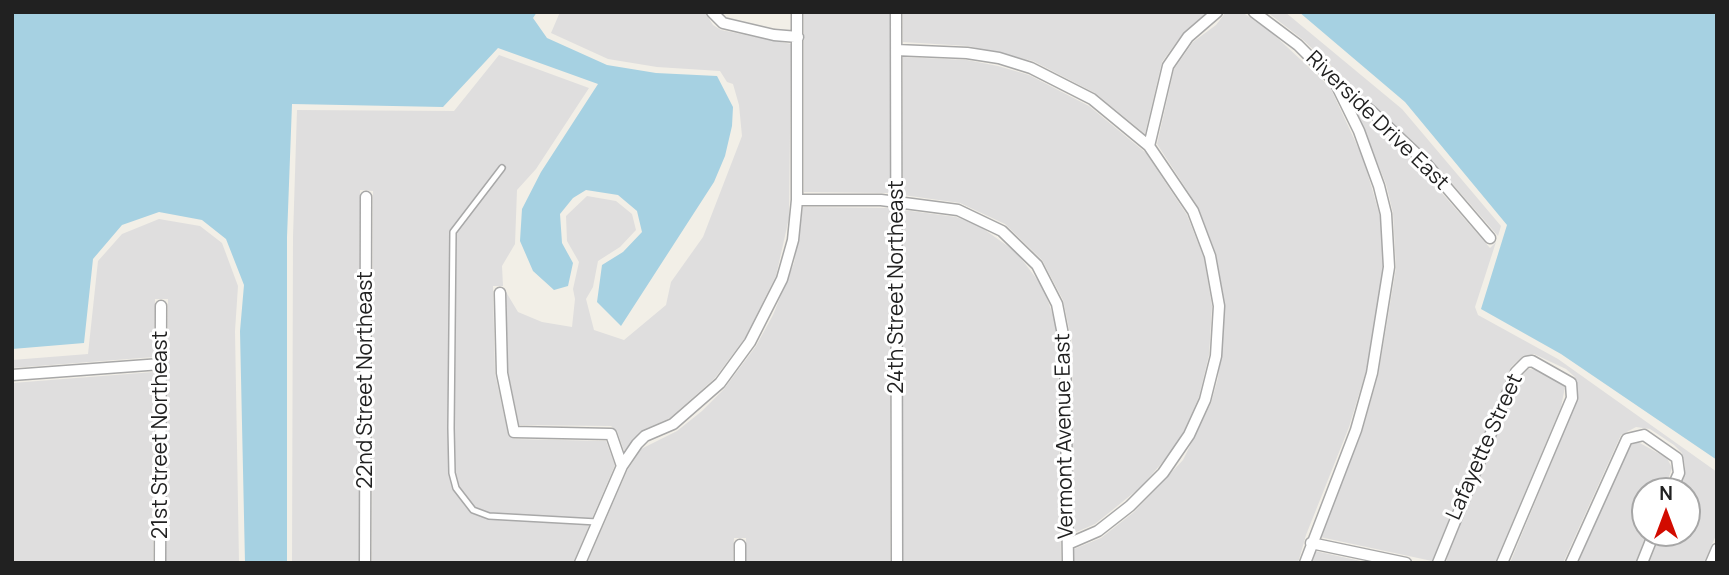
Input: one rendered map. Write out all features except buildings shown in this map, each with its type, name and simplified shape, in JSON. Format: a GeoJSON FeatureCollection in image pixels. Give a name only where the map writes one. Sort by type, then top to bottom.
{"type":"FeatureCollection","features":[{"type":"Feature","properties":{"kind":"street"},"geometry":{"type":"LineString","coordinates":[[712,12],[723,23],[774,35],[798,37]]}},
{"type":"Feature","properties":{"kind":"street"},"geometry":{"type":"LineString","coordinates":[[580,563],[622,466],[645,436],[673,424],[698,405],[740,359],[768,311],[782,279],[793,240],[797,200],[797,12]]}},
{"type":"Feature","properties":{"kind":"street","name":"24th Street Northeast"},"geometry":{"type":"LineString","coordinates":[[896,12],[897,563]]}},
{"type":"Feature","properties":{"kind":"street"},"geometry":{"type":"LineString","coordinates":[[1149,146],[1168,66],[1188,37],[1217,12]]}},
{"type":"Feature","properties":{"kind":"street","name":"Riverside Drive East"},"geometry":{"type":"LineString","coordinates":[[1254,12],[1298,45],[1335,82],[1370,110],[1424,161],[1490,238]]}},
{"type":"Feature","properties":{"kind":"street"},"geometry":{"type":"LineString","coordinates":[[896,50],[968,53],[1031,68],[1092,99],[1149,146],[1192,211],[1210,256],[1219,306],[1212,376],[1189,435],[1163,473],[1114,519],[1098,531],[1068,544]]}},
{"type":"Feature","properties":{"kind":"street"},"geometry":{"type":"LineString","coordinates":[[1305,563],[1356,430],[1372,373],[1389,267],[1386,214],[1379,186],[1359,131],[1335,82]]}},
{"type":"Feature","properties":{"kind":"street","name":"22nd Street Northeast"},"geometry":{"type":"LineString","coordinates":[[365,563],[366,197]]}},
{"type":"Feature","properties":{"kind":"street","name":"Vermont Avenue East"},"geometry":{"type":"LineString","coordinates":[[797,200],[897,202],[958,210],[981,219],[1020,246],[1049,284],[1058,304],[1065,345],[1068,563]]}},
{"type":"Feature","properties":{"kind":"street"},"geometry":{"type":"LineString","coordinates":[[500,293],[502,373],[514,432],[611,434],[622,466]]}},
{"type":"Feature","properties":{"kind":"street","name":"21st Street Northeast"},"geometry":{"type":"LineString","coordinates":[[160,563],[162,306]]}},
{"type":"Feature","properties":{"kind":"street","name":"Lafayette Street"},"geometry":{"type":"LineString","coordinates":[[1438,563],[1444,541],[1516,372],[1526,362],[1532,361],[1571,383],[1572,398],[1502,563]]}},
{"type":"Feature","properties":{"kind":"street"},"geometry":{"type":"LineString","coordinates":[[12,375],[161,364]]}},
{"type":"Feature","properties":{"kind":"street"},"geometry":{"type":"LineString","coordinates":[[1571,563],[1626,439],[1638,434],[1652,439],[1677,458],[1677,477]]}},
{"type":"Feature","properties":{"kind":"street"},"geometry":{"type":"LineString","coordinates":[[1311,543],[1406,563]]}},
{"type":"Feature","properties":{"kind":"street"},"geometry":{"type":"LineString","coordinates":[[740,545],[740,563]]}},
{"type":"Feature","properties":{"kind":"street"},"geometry":{"type":"LineString","coordinates":[[1711,563],[1717,548]]}},
{"type":"Feature","properties":{"kind":"lane"},"geometry":{"type":"LineString","coordinates":[[502,168],[453,232],[451,428],[454,481],[463,500],[474,510],[489,516],[597,522]]}},
{"type":"Feature","properties":{"kind":"shaded area"},"geometry":{"type":"Polygon","coordinates":[[[560,12],[705,12],[713,25],[721,30],[791,44],[789,218],[776,276],[745,338],[715,378],[670,418],[641,431],[624,451],[617,431],[611,426],[519,425],[508,372],[506,292],[518,312],[542,322],[572,327],[575,299],[573,289],[579,262],[567,241],[566,216],[587,196],[616,201],[632,214],[636,230],[620,247],[598,261],[593,287],[586,299],[594,330],[624,340],[666,305],[671,282],[703,237],[742,136],[739,105],[733,84],[727,82],[720,71],[657,67],[608,59],[551,33],[560,12]]]}},
{"type":"Feature","properties":{"kind":"shaded area"},"geometry":{"type":"Polygon","coordinates":[[[804,12],[890,12],[890,193],[804,192],[804,12]]]}},
{"type":"Feature","properties":{"kind":"shaded area"},"geometry":{"type":"Polygon","coordinates":[[[903,12],[1208,12],[1184,32],[1162,62],[1145,134],[1095,93],[1033,61],[968,46],[903,42],[903,12]]]}},
{"type":"Feature","properties":{"kind":"shaded area"},"geometry":{"type":"Polygon","coordinates":[[[1226,12],[1242,12],[1271,32],[1330,87],[1363,158],[1380,216],[1383,243],[1383,267],[1374,335],[1366,371],[1349,427],[1306,535],[1298,563],[1074,563],[1074,549],[1101,538],[1134,512],[1183,460],[1211,403],[1218,378],[1225,306],[1216,254],[1198,207],[1157,144],[1174,69],[1193,42],[1216,25],[1226,12]]]}},
{"type":"Feature","properties":{"kind":"shaded area"},"geometry":{"type":"Polygon","coordinates":[[[1267,12],[1285,12],[1402,109],[1501,226],[1498,236],[1428,156],[1302,39],[1267,12]]]}},
{"type":"Feature","properties":{"kind":"shaded area"},"geometry":{"type":"Polygon","coordinates":[[[499,55],[589,88],[536,169],[517,190],[515,244],[502,266],[503,286],[493,286],[495,373],[508,434],[514,439],[606,441],[615,465],[573,563],[372,563],[373,191],[360,190],[359,563],[292,563],[293,237],[297,110],[454,111],[499,55]]]}},
{"type":"Feature","properties":{"kind":"shaded area"},"geometry":{"type":"Polygon","coordinates":[[[903,57],[967,60],[998,66],[1029,75],[1089,106],[1146,153],[1187,215],[1204,258],[1212,306],[1209,355],[1199,397],[1184,431],[1172,451],[1142,486],[1095,524],[1074,533],[1072,343],[1063,300],[1042,260],[1005,224],[960,203],[903,195],[903,57]]]}},
{"type":"Feature","properties":{"kind":"shaded area"},"geometry":{"type":"Polygon","coordinates":[[[1354,106],[1419,167],[1490,248],[1496,242],[1475,307],[1478,315],[1558,359],[1717,472],[1717,533],[1704,563],[1649,563],[1655,547],[1701,547],[1701,477],[1682,477],[1685,466],[1682,453],[1650,429],[1636,427],[1621,435],[1563,563],[1510,563],[1578,398],[1575,377],[1566,369],[1534,354],[1523,356],[1511,367],[1432,561],[1320,537],[1362,432],[1378,376],[1396,268],[1393,213],[1386,184],[1354,106]]]}},
{"type":"Feature","properties":{"kind":"shaded area"},"geometry":{"type":"Polygon","coordinates":[[[803,207],[890,208],[890,563],[746,563],[746,538],[734,538],[733,563],[587,563],[627,471],[641,449],[677,431],[702,411],[724,389],[756,346],[773,315],[794,263],[803,207]]]}},
{"type":"Feature","properties":{"kind":"shaded area"},"geometry":{"type":"Polygon","coordinates":[[[903,210],[956,217],[978,225],[1016,252],[1043,287],[1055,321],[1058,345],[1061,563],[903,563],[903,210]]]}},
{"type":"Feature","properties":{"kind":"shaded area"},"geometry":{"type":"Polygon","coordinates":[[[159,219],[200,226],[222,243],[238,286],[235,331],[239,563],[166,563],[168,299],[155,299],[154,357],[12,368],[12,360],[88,354],[98,261],[122,234],[159,219]]]}},
{"type":"Feature","properties":{"kind":"shaded area"},"geometry":{"type":"Polygon","coordinates":[[[1528,369],[1538,370],[1565,387],[1561,407],[1495,563],[1446,563],[1450,544],[1522,376],[1528,369]]]}},
{"type":"Feature","properties":{"kind":"shaded area"},"geometry":{"type":"Polygon","coordinates":[[[154,372],[153,563],[12,563],[12,383],[154,372]]]}},
{"type":"Feature","properties":{"kind":"shaded area"},"geometry":{"type":"Polygon","coordinates":[[[1638,442],[1667,458],[1672,468],[1669,477],[1631,477],[1631,547],[1641,547],[1635,563],[1578,563],[1623,460],[1631,445],[1638,442]]]}},
{"type":"Feature","properties":{"kind":"shaded area"},"geometry":{"type":"Polygon","coordinates":[[[1315,551],[1370,563],[1312,563],[1315,551]]]}},
{"type":"Feature","properties":{"kind":"water"},"geometry":{"type":"Polygon","coordinates":[[[12,12],[537,12],[533,18],[547,38],[607,65],[656,73],[717,76],[733,107],[732,126],[725,156],[714,182],[621,326],[597,302],[602,265],[623,252],[642,232],[637,211],[618,195],[586,190],[573,198],[560,214],[562,243],[573,263],[568,286],[554,290],[533,271],[520,241],[522,209],[541,172],[598,84],[498,48],[443,107],[292,104],[287,237],[287,563],[245,563],[240,331],[244,285],[226,239],[202,220],[159,212],[122,225],[93,259],[84,343],[12,349],[12,12]]]}},
{"type":"Feature","properties":{"kind":"water"},"geometry":{"type":"Polygon","coordinates":[[[1299,12],[1717,12],[1717,460],[1561,354],[1481,309],[1507,225],[1405,102],[1299,12]]]}}]}
